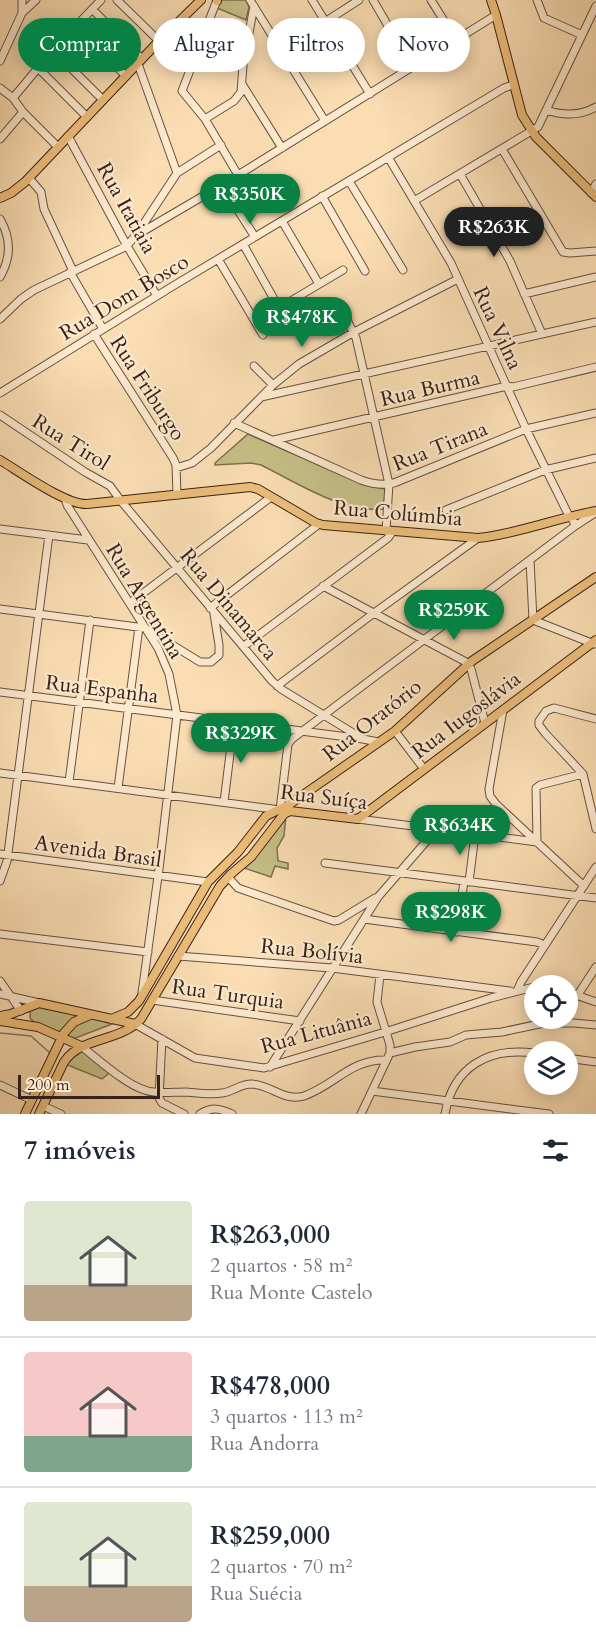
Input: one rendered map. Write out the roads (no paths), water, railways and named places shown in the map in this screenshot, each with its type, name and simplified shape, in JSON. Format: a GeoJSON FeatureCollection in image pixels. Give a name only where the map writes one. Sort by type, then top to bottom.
{"type":"FeatureCollection","features":[{"type":"Feature","properties":{"kind":"main road"},"geometry":{"type":"LineString","coordinates":[[183,18],[201,0]]}},
{"type":"Feature","properties":{"kind":"main road"},"geometry":{"type":"LineString","coordinates":[[491,0],[520,111],[532,131],[594,195]]}},
{"type":"Feature","properties":{"kind":"main road"},"geometry":{"type":"LineString","coordinates":[[141,60],[153,47]]}},
{"type":"Feature","properties":{"kind":"main road"},"geometry":{"type":"LineString","coordinates":[[0,198],[14,191],[29,178],[130,72]]}},
{"type":"Feature","properties":{"kind":"main road","name":"Rua Colúmbia"},"geometry":{"type":"LineString","coordinates":[[0,460],[74,503],[121,501],[250,487],[319,524],[389,531],[478,538],[497,536],[569,516],[596,512]]}},
{"type":"Feature","properties":{"kind":"main road","name":"Rua Oratório"},"geometry":{"type":"LineString","coordinates":[[111,1019],[132,1009],[208,882],[238,852],[266,816],[280,810],[395,730],[468,664],[596,577]]}},
{"type":"Feature","properties":{"kind":"main road","name":"Rua Iugoslávia"},"geometry":{"type":"LineString","coordinates":[[358,819],[594,642]]}},
{"type":"Feature","properties":{"kind":"main road"},"geometry":{"type":"LineString","coordinates":[[41,1110],[69,1055],[81,1046],[121,1034],[141,1019],[218,889],[251,857],[290,810]]}},
{"type":"Feature","properties":{"kind":"main road","name":"Rua Suíça"},"geometry":{"type":"LineString","coordinates":[[290,810],[358,819]]}},
{"type":"Feature","properties":{"kind":"main road"},"geometry":{"type":"LineString","coordinates":[[0,1016],[39,1003],[111,1019]]}},
{"type":"Feature","properties":{"kind":"main road"},"geometry":{"type":"LineString","coordinates":[[25,1009],[28,1018],[39,1027],[81,1046]]}},
{"type":"Feature","properties":{"kind":"main road"},"geometry":{"type":"LineString","coordinates":[[26,1114],[61,1038],[74,1022],[90,1014]]}},
{"type":"Feature","properties":{"kind":"main road","name":"Rua Lituânia"},"geometry":{"type":"LineString","coordinates":[[111,1019],[135,1024]]}},
{"type":"Feature","properties":{"kind":"main road"},"geometry":{"type":"LineString","coordinates":[[0,1021],[39,1027]]}},
{"type":"Feature","properties":{"kind":"street"},"geometry":{"type":"LineString","coordinates":[[0,61],[21,13],[22,0]]}},
{"type":"Feature","properties":{"kind":"street"},"geometry":{"type":"LineString","coordinates":[[21,13],[36,0]]}},
{"type":"Feature","properties":{"kind":"street"},"geometry":{"type":"LineString","coordinates":[[85,18],[101,0]]}},
{"type":"Feature","properties":{"kind":"street"},"geometry":{"type":"LineString","coordinates":[[117,0],[153,35]]}},
{"type":"Feature","properties":{"kind":"street"},"geometry":{"type":"LineString","coordinates":[[217,0],[182,91],[206,119],[238,175]]}},
{"type":"Feature","properties":{"kind":"street"},"geometry":{"type":"LineString","coordinates":[[312,0],[323,18]]}},
{"type":"Feature","properties":{"kind":"street"},"geometry":{"type":"LineString","coordinates":[[331,18],[359,0]]}},
{"type":"Feature","properties":{"kind":"street"},"geometry":{"type":"LineString","coordinates":[[373,0],[383,18]]}},
{"type":"Feature","properties":{"kind":"street"},"geometry":{"type":"LineString","coordinates":[[431,0],[442,18]]}},
{"type":"Feature","properties":{"kind":"street"},"geometry":{"type":"LineString","coordinates":[[537,0],[544,18],[582,35]]}},
{"type":"Feature","properties":{"kind":"street"},"geometry":{"type":"LineString","coordinates":[[206,119],[237,99],[241,92],[252,3]]}},
{"type":"Feature","properties":{"kind":"street"},"geometry":{"type":"LineString","coordinates":[[252,3],[267,27]]}},
{"type":"Feature","properties":{"kind":"street"},"geometry":{"type":"LineString","coordinates":[[414,201],[538,126],[596,6]]}},
{"type":"Feature","properties":{"kind":"street"},"geometry":{"type":"LineString","coordinates":[[93,10],[100,18]]}},
{"type":"Feature","properties":{"kind":"street"},"geometry":{"type":"LineString","coordinates":[[470,31],[496,15]]}},
{"type":"Feature","properties":{"kind":"street"},"geometry":{"type":"LineString","coordinates":[[141,64],[177,173]]}},
{"type":"Feature","properties":{"kind":"street"},"geometry":{"type":"LineString","coordinates":[[13,98],[35,72]]}},
{"type":"Feature","properties":{"kind":"street"},"geometry":{"type":"LineString","coordinates":[[42,72],[87,117]]}},
{"type":"Feature","properties":{"kind":"street"},"geometry":{"type":"LineString","coordinates":[[75,72],[103,100]]}},
{"type":"Feature","properties":{"kind":"street"},"geometry":{"type":"LineString","coordinates":[[122,72],[126,76]]}},
{"type":"Feature","properties":{"kind":"street"},"geometry":{"type":"LineString","coordinates":[[295,72],[326,121]]}},
{"type":"Feature","properties":{"kind":"street"},"geometry":{"type":"LineString","coordinates":[[356,72],[370,94]]}},
{"type":"Feature","properties":{"kind":"street"},"geometry":{"type":"LineString","coordinates":[[135,236],[404,72]]}},
{"type":"Feature","properties":{"kind":"street"},"geometry":{"type":"LineString","coordinates":[[242,84],[282,148]]}},
{"type":"Feature","properties":{"kind":"street","name":"Rua Dom Bosco"},"geometry":{"type":"LineString","coordinates":[[0,393],[322,196],[504,88],[513,85]]}},
{"type":"Feature","properties":{"kind":"street"},"geometry":{"type":"LineString","coordinates":[[0,88],[13,98],[23,112],[58,147]]}},
{"type":"Feature","properties":{"kind":"street"},"geometry":{"type":"LineString","coordinates":[[546,110],[572,114],[596,107]]}},
{"type":"Feature","properties":{"kind":"street"},"geometry":{"type":"LineString","coordinates":[[0,139],[23,112]]}},
{"type":"Feature","properties":{"kind":"street","name":"Rua Itatiaia"},"geometry":{"type":"LineString","coordinates":[[68,136],[127,246],[157,296]]}},
{"type":"Feature","properties":{"kind":"street"},"geometry":{"type":"LineString","coordinates":[[0,319],[27,294],[127,246],[177,173],[221,145]]}},
{"type":"Feature","properties":{"kind":"street"},"geometry":{"type":"LineString","coordinates":[[502,149],[563,252],[570,254],[596,251]]}},
{"type":"Feature","properties":{"kind":"street","name":"Rua Vilna"},"geometry":{"type":"LineString","coordinates":[[388,157],[451,263],[545,470],[575,526]]}},
{"type":"Feature","properties":{"kind":"street"},"geometry":{"type":"LineString","coordinates":[[460,174],[510,261],[542,334]]}},
{"type":"Feature","properties":{"kind":"street"},"geometry":{"type":"LineString","coordinates":[[29,178],[41,192],[44,209],[71,272],[103,329]]}},
{"type":"Feature","properties":{"kind":"street"},"geometry":{"type":"LineString","coordinates":[[349,180],[403,270]]}},
{"type":"Feature","properties":{"kind":"street"},"geometry":{"type":"LineString","coordinates":[[594,195],[596,184]]}},
{"type":"Feature","properties":{"kind":"street"},"geometry":{"type":"LineString","coordinates":[[222,185],[255,237]]}},
{"type":"Feature","properties":{"kind":"street"},"geometry":{"type":"LineString","coordinates":[[322,196],[365,271]]}},
{"type":"Feature","properties":{"kind":"street"},"geometry":{"type":"LineString","coordinates":[[0,219],[7,233],[9,249],[0,277]]}},
{"type":"Feature","properties":{"kind":"street"},"geometry":{"type":"LineString","coordinates":[[282,221],[319,284]]}},
{"type":"Feature","properties":{"kind":"street"},"geometry":{"type":"LineString","coordinates":[[243,244],[280,308],[343,270]]}},
{"type":"Feature","properties":{"kind":"street"},"geometry":{"type":"LineString","coordinates":[[218,259],[263,335]]}},
{"type":"Feature","properties":{"kind":"street"},"geometry":{"type":"LineString","coordinates":[[524,294],[596,277]]}},
{"type":"Feature","properties":{"kind":"street"},"geometry":{"type":"LineString","coordinates":[[176,468],[188,465],[211,448],[261,397],[299,364],[458,279]]}},
{"type":"Feature","properties":{"kind":"street"},"geometry":{"type":"LineString","coordinates":[[244,646],[388,538],[389,484],[354,333],[340,306]]}},
{"type":"Feature","properties":{"kind":"street"},"geometry":{"type":"LineString","coordinates":[[261,397],[596,322]]}},
{"type":"Feature","properties":{"kind":"street","name":"Rua Friburgo"},"geometry":{"type":"LineString","coordinates":[[94,334],[171,454],[176,468],[177,495]]}},
{"type":"Feature","properties":{"kind":"street"},"geometry":{"type":"LineString","coordinates":[[254,366],[273,386]]}},
{"type":"Feature","properties":{"kind":"street","name":"Rua Burma"},"geometry":{"type":"LineString","coordinates":[[273,441],[507,386],[513,387],[596,368]]}},
{"type":"Feature","properties":{"kind":"street","name":"Rua Tirana"},"geometry":{"type":"LineString","coordinates":[[234,423],[361,480],[372,484],[389,484],[526,429],[596,413]]}},
{"type":"Feature","properties":{"kind":"street","name":"Rua Tirol"},"geometry":{"type":"LineString","coordinates":[[0,415],[110,486],[121,501]]}},
{"type":"Feature","properties":{"kind":"street"},"geometry":{"type":"LineString","coordinates":[[446,510],[545,470],[596,458]]}},
{"type":"Feature","properties":{"kind":"street"},"geometry":{"type":"LineString","coordinates":[[130,603],[271,497]]}},
{"type":"Feature","properties":{"kind":"street","name":"Rua Argentina"},"geometry":{"type":"LineString","coordinates":[[65,498],[86,537],[130,603],[142,627],[158,648],[169,674],[177,715],[142,995]]}},
{"type":"Feature","properties":{"kind":"street","name":"Rua Dinamarca"},"geometry":{"type":"LineString","coordinates":[[121,501],[277,686],[348,733]]}},
{"type":"Feature","properties":{"kind":"street"},"geometry":{"type":"LineString","coordinates":[[73,514],[74,503]]}},
{"type":"Feature","properties":{"kind":"street"},"geometry":{"type":"LineString","coordinates":[[288,744],[596,512]]}},
{"type":"Feature","properties":{"kind":"street"},"geometry":{"type":"LineString","coordinates":[[0,609],[142,627],[193,659],[208,663],[215,660],[220,653],[212,610],[319,524]]}},
{"type":"Feature","properties":{"kind":"street"},"geometry":{"type":"LineString","coordinates":[[0,529],[77,538],[86,537]]}},
{"type":"Feature","properties":{"kind":"street"},"geometry":{"type":"LineString","coordinates":[[0,881],[5,869],[4,855],[18,775],[49,535]]}},
{"type":"Feature","properties":{"kind":"street"},"geometry":{"type":"LineString","coordinates":[[277,686],[478,538]]}},
{"type":"Feature","properties":{"kind":"street"},"geometry":{"type":"LineString","coordinates":[[530,560],[533,620],[594,642]]}},
{"type":"Feature","properties":{"kind":"street"},"geometry":{"type":"LineString","coordinates":[[323,586],[464,660],[468,664],[485,723]]}},
{"type":"Feature","properties":{"kind":"street"},"geometry":{"type":"LineString","coordinates":[[69,782],[90,620]]}},
{"type":"Feature","properties":{"kind":"street"},"geometry":{"type":"LineString","coordinates":[[118,788],[142,627]]}},
{"type":"Feature","properties":{"kind":"street","name":"Rua Espanha"},"geometry":{"type":"LineString","coordinates":[[0,692],[303,731],[348,733],[378,742]]}},
{"type":"Feature","properties":{"kind":"street"},"geometry":{"type":"LineString","coordinates":[[596,719],[554,708],[546,711],[539,721],[541,728],[583,774],[596,829]]}},
{"type":"Feature","properties":{"kind":"street"},"geometry":{"type":"LineString","coordinates":[[503,710],[489,789],[490,796],[584,886]]}},
{"type":"Feature","properties":{"kind":"street"},"geometry":{"type":"LineString","coordinates":[[224,802],[234,722]]}},
{"type":"Feature","properties":{"kind":"street"},"geometry":{"type":"LineString","coordinates":[[280,810],[288,729]]}},
{"type":"Feature","properties":{"kind":"street"},"geometry":{"type":"LineString","coordinates":[[395,730],[424,769]]}},
{"type":"Feature","properties":{"kind":"street","name":"Rua Suíça"},"geometry":{"type":"LineString","coordinates":[[0,773],[290,810]]}},
{"type":"Feature","properties":{"kind":"street"},"geometry":{"type":"LineString","coordinates":[[537,842],[535,790],[537,786],[583,774]]}},
{"type":"Feature","properties":{"kind":"street","name":"Rua Suíça"},"geometry":{"type":"LineString","coordinates":[[358,819],[537,842]]}},
{"type":"Feature","properties":{"kind":"street"},"geometry":{"type":"LineString","coordinates":[[270,1067],[378,897],[436,829]]}},
{"type":"Feature","properties":{"kind":"street"},"geometry":{"type":"LineString","coordinates":[[458,932],[475,834]]}},
{"type":"Feature","properties":{"kind":"street","name":"Avenida Brasil"},"geometry":{"type":"LineString","coordinates":[[4,855],[208,882]]}},
{"type":"Feature","properties":{"kind":"street"},"geometry":{"type":"LineString","coordinates":[[325,863],[596,898]]}},
{"type":"Feature","properties":{"kind":"street"},"geometry":{"type":"LineString","coordinates":[[515,991],[596,867]]}},
{"type":"Feature","properties":{"kind":"street"},"geometry":{"type":"LineString","coordinates":[[228,877],[238,888],[334,921],[378,897]]}},
{"type":"Feature","properties":{"kind":"street"},"geometry":{"type":"LineString","coordinates":[[192,880],[198,885],[201,895]]}},
{"type":"Feature","properties":{"kind":"street"},"geometry":{"type":"LineString","coordinates":[[357,909],[365,917],[545,945]]}},
{"type":"Feature","properties":{"kind":"street"},"geometry":{"type":"LineString","coordinates":[[0,934],[148,952]]}},
{"type":"Feature","properties":{"kind":"street","name":"Rua Bolívia"},"geometry":{"type":"LineString","coordinates":[[178,956],[332,968],[515,991]]}},
{"type":"Feature","properties":{"kind":"street"},"geometry":{"type":"LineString","coordinates":[[578,994],[596,967]]}},
{"type":"Feature","properties":{"kind":"street"},"geometry":{"type":"LineString","coordinates":[[361,1114],[388,1057],[390,1045],[377,1002],[380,975]]}},
{"type":"Feature","properties":{"kind":"street"},"geometry":{"type":"LineString","coordinates":[[0,981],[25,1009]]}},
{"type":"Feature","properties":{"kind":"street","name":"Rua Lituânia"},"geometry":{"type":"LineString","coordinates":[[135,1024],[189,1056],[200,1060],[262,1068],[524,989]]}},
{"type":"Feature","properties":{"kind":"street"},"geometry":{"type":"LineString","coordinates":[[0,994],[39,1003]]}},
{"type":"Feature","properties":{"kind":"street"},"geometry":{"type":"LineString","coordinates":[[578,996],[596,1002]]}},
{"type":"Feature","properties":{"kind":"street","name":"Rua Turquia"},"geometry":{"type":"LineString","coordinates":[[152,1000],[300,1021]]}},
{"type":"Feature","properties":{"kind":"street"},"geometry":{"type":"LineString","coordinates":[[81,1046],[133,1085],[153,1092],[224,1093],[241,1085],[253,1084],[289,1097],[301,1097],[358,1065],[424,1045],[450,1042],[466,1035],[502,1032],[544,1023],[596,1025]]}},
{"type":"Feature","properties":{"kind":"street"},"geometry":{"type":"LineString","coordinates":[[162,1039],[159,1098],[162,1104],[184,1114]]}},
{"type":"Feature","properties":{"kind":"street"},"geometry":{"type":"LineString","coordinates":[[445,1114],[447,1101],[455,1084],[473,1065],[503,1052],[524,1053]]}},
{"type":"Feature","properties":{"kind":"street"},"geometry":{"type":"LineString","coordinates":[[578,1060],[596,1062]]}},
{"type":"Feature","properties":{"kind":"street"},"geometry":{"type":"LineString","coordinates":[[0,1085],[32,1100]]}},
{"type":"Feature","properties":{"kind":"street"},"geometry":{"type":"LineString","coordinates":[[372,1091],[549,1114]]}},
{"type":"Feature","properties":{"kind":"street"},"geometry":{"type":"LineString","coordinates":[[222,1110],[224,1093]]}},
{"type":"Feature","properties":{"kind":"street"},"geometry":{"type":"LineString","coordinates":[[200,1114],[212,1109],[232,1114]]}},
{"type":"Feature","properties":{"kind":"street"},"geometry":{"type":"LineString","coordinates":[[41,1110],[62,1114]]}},
{"type":"Feature","properties":{"kind":"waterway"},"geometry":{"type":"LineString","coordinates":[[0,1033],[31,1036],[50,1053]]}}]}
